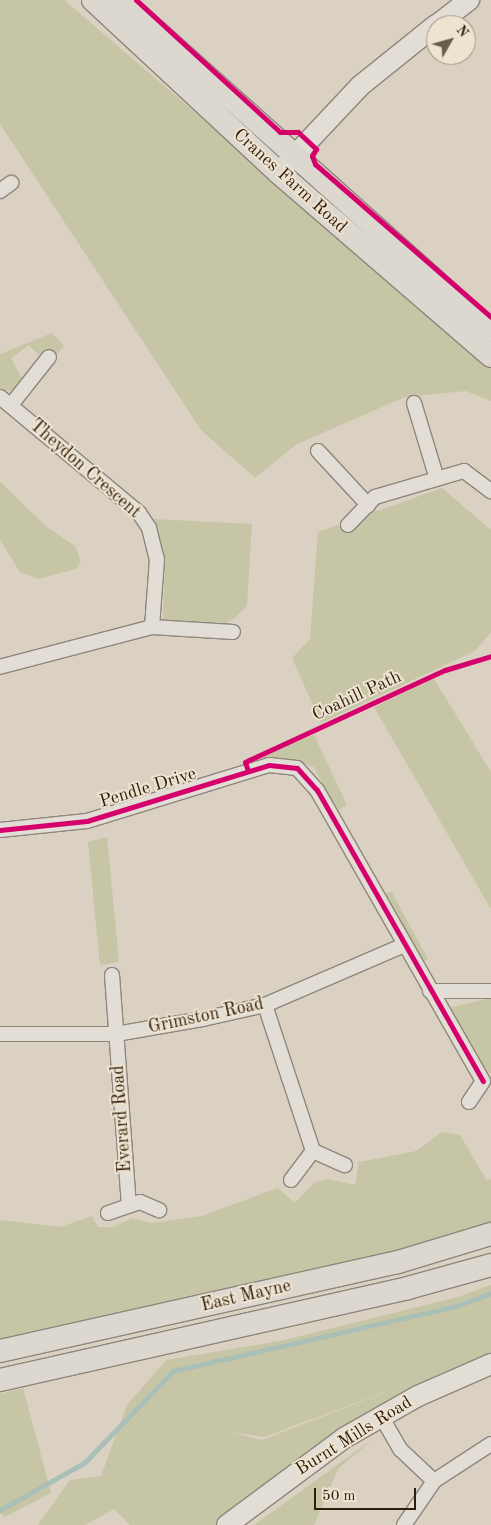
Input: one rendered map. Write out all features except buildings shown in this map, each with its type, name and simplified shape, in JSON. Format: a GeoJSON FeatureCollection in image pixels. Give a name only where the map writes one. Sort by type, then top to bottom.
{"type":"FeatureCollection","features":[{"type":"Feature","properties":{"kind":"main road","name":"Cranes Farm Road"},"geometry":{"type":"LineString","coordinates":[[93,0],[286,165],[491,331]]}},
{"type":"Feature","properties":{"kind":"main road","name":"Cranes Farm Road"},"geometry":{"type":"LineString","coordinates":[[121,0],[286,165],[491,356]]}},
{"type":"Feature","properties":{"kind":"main road","name":"East Mayne"},"geometry":{"type":"LineString","coordinates":[[0,1351],[398,1262],[491,1234]]}},
{"type":"Feature","properties":{"kind":"main road","name":"East Mayne"},"geometry":{"type":"LineString","coordinates":[[0,1380],[342,1304],[491,1265]]}},
{"type":"Feature","properties":{"kind":"street"},"geometry":{"type":"LineString","coordinates":[[450,15],[470,0]]}},
{"type":"Feature","properties":{"kind":"street"},"geometry":{"type":"LineString","coordinates":[[286,165],[360,86],[426,33]]}},
{"type":"Feature","properties":{"kind":"street","name":"Theydon Crescent"},"geometry":{"type":"LineString","coordinates":[[49,357],[5,401],[122,497],[149,528],[157,559],[152,627]]}},
{"type":"Feature","properties":{"kind":"street"},"geometry":{"type":"LineString","coordinates":[[414,403],[437,479]]}},
{"type":"Feature","properties":{"kind":"street"},"geometry":{"type":"LineString","coordinates":[[318,451],[368,505]]}},
{"type":"Feature","properties":{"kind":"street"},"geometry":{"type":"LineString","coordinates":[[348,525],[375,497],[464,471],[491,491]]}},
{"type":"Feature","properties":{"kind":"street"},"geometry":{"type":"LineString","coordinates":[[0,667],[152,627],[233,632]]}},
{"type":"Feature","properties":{"kind":"street","name":"Pendle Drive"},"geometry":{"type":"LineString","coordinates":[[0,830],[111,816],[269,765],[288,765],[308,777],[317,790],[402,946],[487,1082]]}},
{"type":"Feature","properties":{"kind":"street","name":"Grimston Road"},"geometry":{"type":"LineString","coordinates":[[0,1034],[116,1034],[265,1005],[402,946]]}},
{"type":"Feature","properties":{"kind":"street","name":"Everard Road"},"geometry":{"type":"LineString","coordinates":[[112,975],[129,1204]]}},
{"type":"Feature","properties":{"kind":"street"},"geometry":{"type":"LineString","coordinates":[[430,991],[491,991]]}},
{"type":"Feature","properties":{"kind":"street"},"geometry":{"type":"LineString","coordinates":[[265,1005],[313,1151],[345,1165]]}},
{"type":"Feature","properties":{"kind":"street"},"geometry":{"type":"LineString","coordinates":[[469,1102],[487,1082]]}},
{"type":"Feature","properties":{"kind":"street"},"geometry":{"type":"LineString","coordinates":[[291,1180],[313,1151]]}},
{"type":"Feature","properties":{"kind":"street"},"geometry":{"type":"LineString","coordinates":[[108,1213],[129,1204],[148,1203],[159,1210]]}},
{"type":"Feature","properties":{"kind":"street","name":"Burnt Mills Road"},"geometry":{"type":"LineString","coordinates":[[227,1525],[313,1458],[381,1416],[491,1364]]}},
{"type":"Feature","properties":{"kind":"street"},"geometry":{"type":"LineString","coordinates":[[381,1416],[401,1450],[434,1481]]}},
{"type":"Feature","properties":{"kind":"street"},"geometry":{"type":"LineString","coordinates":[[404,1525],[434,1481],[491,1444]]}},
{"type":"Feature","properties":{"kind":"green space"},"geometry":{"type":"Polygon","coordinates":[[[0,0],[64,0],[491,366],[491,401],[466,391],[405,397],[297,444],[255,478],[201,430],[0,124],[0,0]]]}},
{"type":"Feature","properties":{"kind":"green space"},"geometry":{"type":"Polygon","coordinates":[[[52,333],[64,346],[55,357],[43,359],[29,345],[11,358],[23,380],[13,392],[0,389],[0,354],[52,333]]]}},
{"type":"Feature","properties":{"kind":"green space"},"geometry":{"type":"Polygon","coordinates":[[[0,482],[47,527],[75,546],[81,562],[76,569],[38,579],[20,572],[0,540],[0,482]]]}},
{"type":"Feature","properties":{"kind":"green space"},"geometry":{"type":"Polygon","coordinates":[[[442,488],[491,530],[491,632],[475,651],[321,723],[292,658],[310,639],[318,532],[442,488]]]}},
{"type":"Feature","properties":{"kind":"green space"},"geometry":{"type":"Polygon","coordinates":[[[153,519],[252,524],[247,605],[235,618],[221,625],[163,620],[165,561],[153,519]]]}},
{"type":"Feature","properties":{"kind":"green space"},"geometry":{"type":"Polygon","coordinates":[[[434,679],[491,772],[491,909],[374,707],[434,679]]]}},
{"type":"Feature","properties":{"kind":"green space"},"geometry":{"type":"Polygon","coordinates":[[[314,735],[347,805],[337,811],[314,767],[283,758],[266,761],[262,755],[314,735]]]}},
{"type":"Feature","properties":{"kind":"green space"},"geometry":{"type":"Polygon","coordinates":[[[107,837],[119,962],[100,965],[88,842],[107,837]]]}},
{"type":"Feature","properties":{"kind":"green space"},"geometry":{"type":"Polygon","coordinates":[[[391,891],[428,959],[421,963],[383,895],[391,891]]]}},
{"type":"Feature","properties":{"kind":"green space"},"geometry":{"type":"Polygon","coordinates":[[[491,998],[491,1073],[484,1072],[448,1008],[491,998]]]}},
{"type":"Feature","properties":{"kind":"green space"},"geometry":{"type":"Polygon","coordinates":[[[442,1132],[460,1135],[487,1181],[491,1179],[491,1227],[409,1251],[0,1341],[0,1220],[60,1227],[92,1216],[98,1227],[113,1227],[132,1218],[152,1223],[202,1216],[278,1188],[295,1203],[315,1182],[328,1179],[355,1185],[359,1162],[416,1151],[442,1132]]]}},
{"type":"Feature","properties":{"kind":"green space"},"geometry":{"type":"Polygon","coordinates":[[[491,1285],[491,1364],[395,1402],[220,1525],[130,1525],[114,1509],[85,1525],[38,1525],[70,1480],[101,1476],[127,1405],[166,1360],[280,1341],[458,1297],[491,1285]],[[420,1379],[264,1437],[231,1432],[262,1440],[420,1379]]]}},
{"type":"Feature","properties":{"kind":"green space"},"geometry":{"type":"Polygon","coordinates":[[[23,1388],[51,1493],[5,1517],[0,1513],[0,1394],[23,1388]]]}},
{"type":"Feature","properties":{"kind":"green space"},"geometry":{"type":"Polygon","coordinates":[[[373,1439],[338,1469],[314,1525],[254,1525],[373,1439]]]}},
{"type":"Feature","properties":{"kind":"waterway"},"geometry":{"type":"LineString","coordinates":[[0,1510],[84,1463],[173,1371],[456,1306],[491,1293]]}},
{"type":"Feature","properties":{"kind":"cycle path"},"geometry":{"type":"LineString","coordinates":[[136,0],[280,132],[298,132],[316,149],[312,156],[315,164],[491,317]]}},
{"type":"Feature","properties":{"kind":"cycle path","name":"Coahill Path"},"geometry":{"type":"LineString","coordinates":[[248,771],[245,762],[249,760],[445,670],[491,656]]}},
{"type":"Feature","properties":{"kind":"cycle path"},"geometry":{"type":"LineString","coordinates":[[0,830],[87,821],[269,765],[297,768],[317,790],[483,1081]]}}]}
